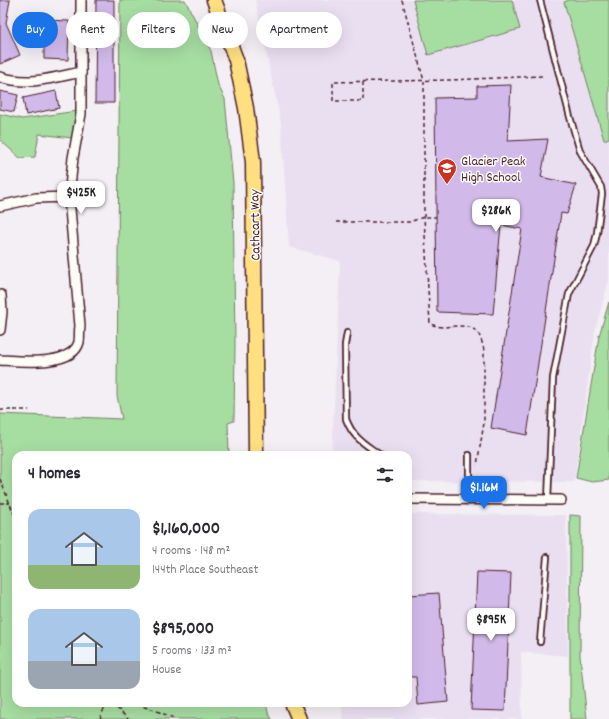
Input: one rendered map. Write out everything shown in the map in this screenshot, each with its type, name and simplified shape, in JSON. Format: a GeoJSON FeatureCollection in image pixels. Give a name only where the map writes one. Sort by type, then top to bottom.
{"type":"FeatureCollection","features":[{"type":"Feature","properties":{"kind":"main road","name":"Cathcart Way"},"geometry":{"type":"LineString","coordinates":[[214,0],[236,60],[246,108],[253,162],[256,451]]}},
{"type":"Feature","properties":{"kind":"main road"},"geometry":{"type":"LineString","coordinates":[[294,707],[299,719]]}},
{"type":"Feature","properties":{"kind":"street"},"geometry":{"type":"LineString","coordinates":[[0,360],[21,361],[63,358],[74,351],[79,342],[80,326],[69,198],[73,158],[81,114],[81,0]]}},
{"type":"Feature","properties":{"kind":"street"},"geometry":{"type":"LineString","coordinates":[[0,77],[9,80],[26,82],[44,80],[81,72]]}},
{"type":"Feature","properties":{"kind":"street"},"geometry":{"type":"LineString","coordinates":[[0,206],[36,198],[69,198]]}},
{"type":"Feature","properties":{"kind":"street"},"geometry":{"type":"LineString","coordinates":[[0,330],[2,312],[1,295]]}},
{"type":"Feature","properties":{"kind":"street"},"geometry":{"type":"LineString","coordinates":[[412,499],[561,500]]}},
{"type":"Feature","properties":{"kind":"lane"},"geometry":{"type":"LineString","coordinates":[[540,0],[580,151],[601,187],[602,194],[594,246],[569,294],[553,378],[548,500]]}},
{"type":"Feature","properties":{"kind":"lane"},"geometry":{"type":"LineString","coordinates":[[347,334],[345,345],[346,419],[355,436],[375,451]]}},
{"type":"Feature","properties":{"kind":"lane"},"geometry":{"type":"LineString","coordinates":[[469,455],[469,500]]}},
{"type":"Feature","properties":{"kind":"lane"},"geometry":{"type":"LineString","coordinates":[[540,642],[547,557]]}},
{"type":"Feature","properties":{"kind":"path"},"geometry":{"type":"LineString","coordinates":[[402,0],[424,81],[424,217],[430,324],[441,327],[466,327],[476,331],[481,340],[484,351],[484,423],[476,468]]}},
{"type":"Feature","properties":{"kind":"path"},"geometry":{"type":"LineString","coordinates":[[363,82],[363,101],[332,101],[333,82],[424,81],[542,76]]}},
{"type":"Feature","properties":{"kind":"path"},"geometry":{"type":"LineString","coordinates":[[336,222],[409,222],[424,217],[436,217]]}},
{"type":"Feature","properties":{"kind":"path"},"geometry":{"type":"LineString","coordinates":[[0,410],[29,410]]}},
{"type":"Feature","properties":{"kind":"path"},"geometry":{"type":"LineString","coordinates":[[0,479],[12,508]]}},
{"type":"Feature","properties":{"kind":"path"},"geometry":{"type":"LineString","coordinates":[[0,503],[10,503]]}},
{"type":"Feature","properties":{"kind":"path"},"geometry":{"type":"LineString","coordinates":[[100,719],[106,707]]}},
{"type":"Feature","properties":{"kind":"path"},"geometry":{"type":"LineString","coordinates":[[116,707],[128,719]]}},
{"type":"Feature","properties":{"kind":"path"},"geometry":{"type":"LineString","coordinates":[[143,707],[176,719]]}},
{"type":"Feature","properties":{"kind":"shaded area","name":"Glacier Peak High School"},"geometry":{"type":"Polygon","coordinates":[[[255,0],[609,0],[609,280],[595,331],[574,482],[412,481],[412,451],[332,451],[340,261],[289,247],[281,123],[265,48],[342,48],[342,12],[258,12],[255,0]]]}},
{"type":"Feature","properties":{"kind":"shaded area"},"geometry":{"type":"Polygon","coordinates":[[[412,514],[566,515],[568,656],[521,652],[522,719],[343,719],[342,707],[412,707],[412,514]]]}},
{"type":"Feature","properties":{"kind":"green space"},"geometry":{"type":"Polygon","coordinates":[[[120,0],[185,0],[198,26],[198,48],[209,48],[218,85],[225,99],[233,183],[235,344],[234,421],[228,423],[229,451],[12,451],[12,707],[267,707],[272,719],[0,719],[0,414],[122,419],[117,396],[120,0]]]}},
{"type":"Feature","properties":{"kind":"green space"},"geometry":{"type":"Polygon","coordinates":[[[413,0],[512,0],[520,29],[428,55],[413,0]]]}},
{"type":"Feature","properties":{"kind":"green space"},"geometry":{"type":"Polygon","coordinates":[[[569,0],[609,0],[609,138],[604,140],[564,2],[569,0]]]}},
{"type":"Feature","properties":{"kind":"green space"},"geometry":{"type":"Polygon","coordinates":[[[77,111],[72,138],[39,134],[35,157],[20,158],[0,140],[0,114],[22,119],[77,111]]]}},
{"type":"Feature","properties":{"kind":"green space"},"geometry":{"type":"Polygon","coordinates":[[[609,302],[609,480],[592,482],[576,478],[599,336],[609,302]]]}},
{"type":"Feature","properties":{"kind":"green space"},"geometry":{"type":"Polygon","coordinates":[[[570,515],[581,516],[580,656],[587,719],[570,719],[570,515]]]}},
{"type":"Feature","properties":{"kind":"building"},"geometry":{"type":"Polygon","coordinates":[[[0,0],[10,0],[6,23],[12,37],[12,48],[17,48],[20,55],[0,64],[0,0]]]}},
{"type":"Feature","properties":{"kind":"building"},"geometry":{"type":"Polygon","coordinates":[[[96,0],[114,0],[114,12],[96,12],[96,0]]]}},
{"type":"Feature","properties":{"kind":"building"},"geometry":{"type":"Polygon","coordinates":[[[58,21],[66,21],[66,48],[68,48],[68,60],[44,59],[44,48],[58,48],[58,21]]]}},
{"type":"Feature","properties":{"kind":"building"},"geometry":{"type":"Polygon","coordinates":[[[96,48],[114,48],[114,103],[95,103],[96,48]]]}},
{"type":"Feature","properties":{"kind":"building"},"geometry":{"type":"Polygon","coordinates":[[[511,85],[508,141],[548,139],[541,177],[576,185],[567,214],[561,213],[527,435],[491,428],[522,229],[501,225],[493,314],[437,312],[435,98],[477,97],[477,86],[511,85]]]}},
{"type":"Feature","properties":{"kind":"building"},"geometry":{"type":"Polygon","coordinates":[[[0,91],[18,95],[14,112],[0,109],[0,91]]]}},
{"type":"Feature","properties":{"kind":"building"},"geometry":{"type":"Polygon","coordinates":[[[56,91],[59,108],[26,115],[23,98],[56,91]]]}},
{"type":"Feature","properties":{"kind":"building"},"geometry":{"type":"Polygon","coordinates":[[[477,572],[511,573],[505,711],[471,710],[477,572]]]}},
{"type":"Feature","properties":{"kind":"building"},"geometry":{"type":"Polygon","coordinates":[[[439,593],[448,702],[418,705],[416,677],[412,677],[412,595],[439,593]]]}},
{"type":"Feature","properties":{"kind":"place","name":"Glacier Peak High School"},"geometry":{"type":"Point","coordinates":[447,185]}}]}
